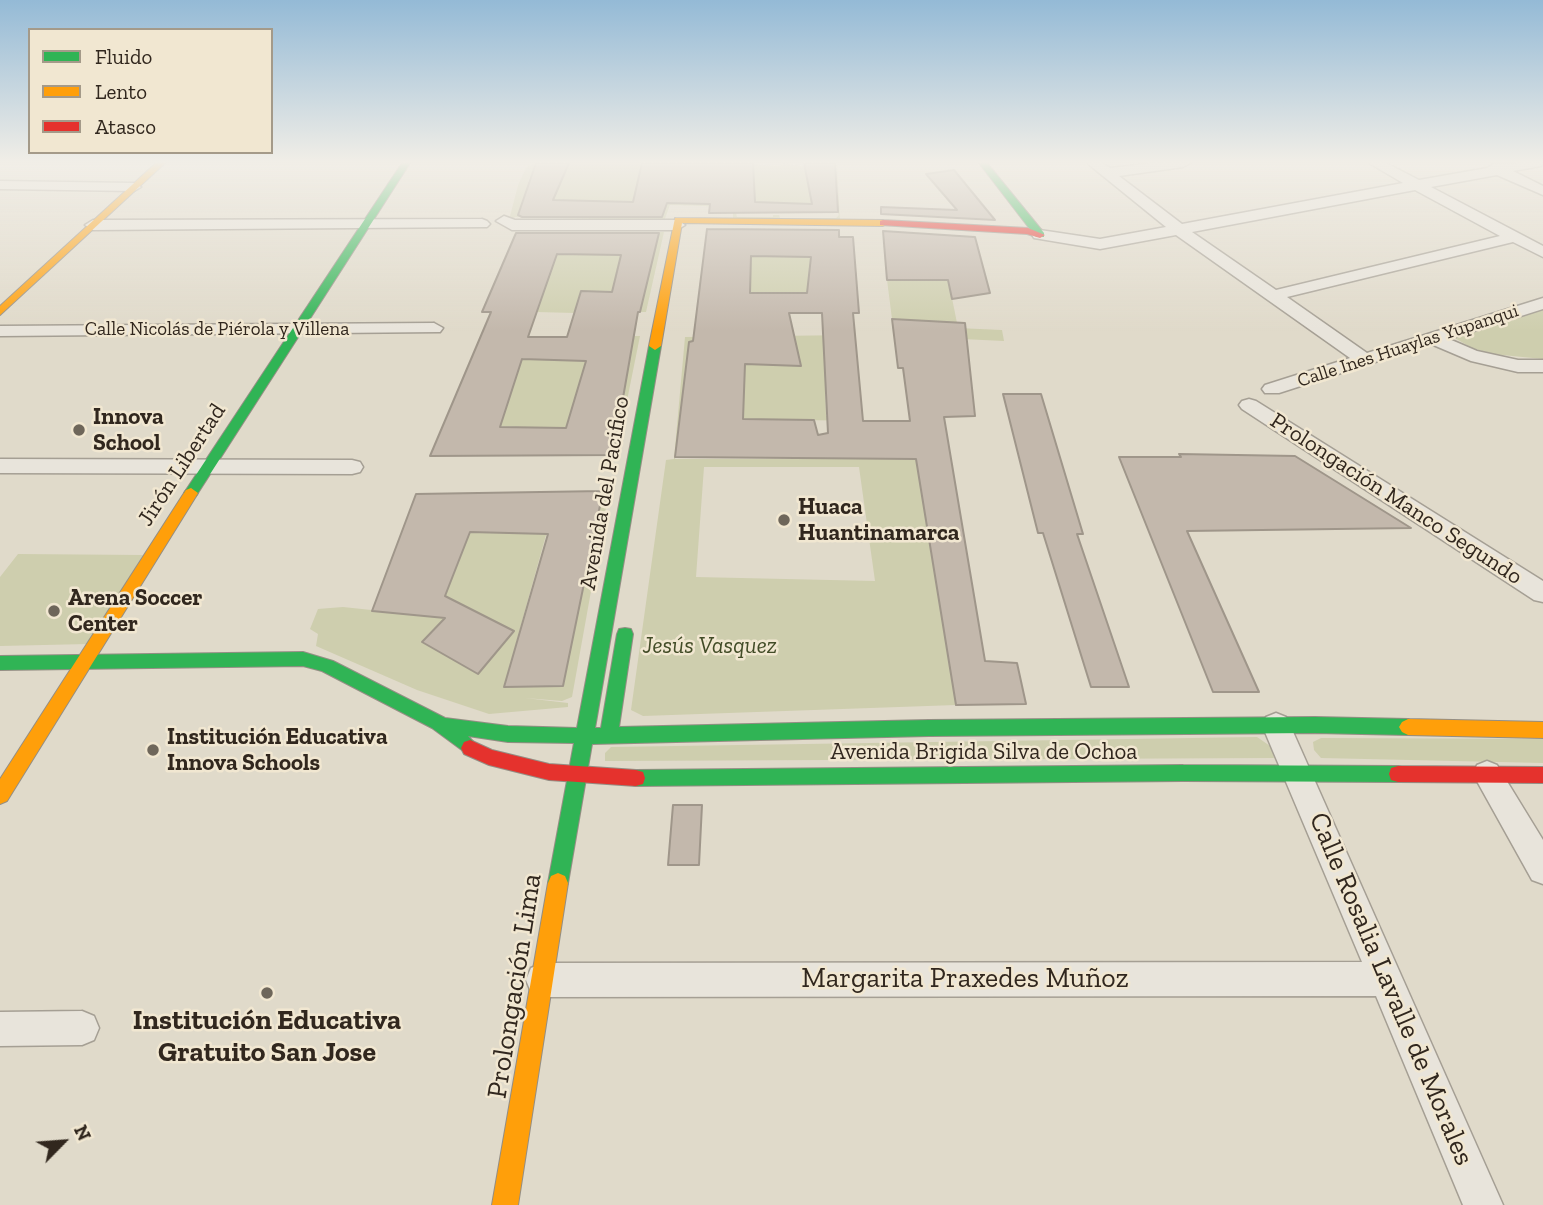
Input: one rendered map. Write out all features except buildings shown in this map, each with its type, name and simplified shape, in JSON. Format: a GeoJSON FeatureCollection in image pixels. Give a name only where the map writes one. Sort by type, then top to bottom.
{"type":"FeatureCollection","features":[{"type":"Feature","properties":{"kind":"street"},"geometry":{"type":"LineString","coordinates":[[0,312],[99,219]]}},
{"type":"Feature","properties":{"kind":"street","name":"Jirón Libertad"},"geometry":{"type":"LineString","coordinates":[[0,795],[297,329],[370,219]]}},
{"type":"Feature","properties":{"kind":"street"},"geometry":{"type":"LineString","coordinates":[[509,219],[504,223],[685,223]]}},
{"type":"Feature","properties":{"kind":"street"},"geometry":{"type":"LineString","coordinates":[[554,219],[841,226],[993,235],[1040,235],[1100,244],[1232,219]]}},
{"type":"Feature","properties":{"kind":"street"},"geometry":{"type":"LineString","coordinates":[[1028,219],[1040,235]]}},
{"type":"Feature","properties":{"kind":"street"},"geometry":{"type":"LineString","coordinates":[[1165,219],[1365,360]]}},
{"type":"Feature","properties":{"kind":"street"},"geometry":{"type":"LineString","coordinates":[[1480,219],[1543,252]]}},
{"type":"Feature","properties":{"kind":"street"},"geometry":{"type":"LineString","coordinates":[[672,343],[685,223]]}},
{"type":"Feature","properties":{"kind":"street","name":"Avenida del Pacifico"},"geometry":{"type":"LineString","coordinates":[[577,775],[685,223]]}},
{"type":"Feature","properties":{"kind":"street"},"geometry":{"type":"LineString","coordinates":[[93,225],[482,224]]}},
{"type":"Feature","properties":{"kind":"street"},"geometry":{"type":"LineString","coordinates":[[1271,296],[1514,237]]}},
{"type":"Feature","properties":{"kind":"street","name":"Calle Ines Huaylas Yupanqui"},"geometry":{"type":"LineString","coordinates":[[1272,389],[1543,303]]}},
{"type":"Feature","properties":{"kind":"street","name":"Calle Nicolás de Piérola y Villena"},"geometry":{"type":"LineString","coordinates":[[0,331],[433,328]]}},
{"type":"Feature","properties":{"kind":"street"},"geometry":{"type":"LineString","coordinates":[[1432,338],[1471,355],[1518,366],[1543,366]]}},
{"type":"Feature","properties":{"kind":"street","name":"Prolongación Manco Segundo"},"geometry":{"type":"LineString","coordinates":[[1249,405],[1543,593]]}},
{"type":"Feature","properties":{"kind":"street"},"geometry":{"type":"LineString","coordinates":[[0,466],[352,467]]}},
{"type":"Feature","properties":{"kind":"street","name":"Avenida del Pacifico"},"geometry":{"type":"LineString","coordinates":[[609,735],[629,612]]}},
{"type":"Feature","properties":{"kind":"street","name":"Avenida Brigida Silva de Ochoa"},"geometry":{"type":"LineString","coordinates":[[0,663],[303,659],[327,666],[438,723],[466,746],[489,757],[549,772],[577,775],[631,778],[1543,775]]}},
{"type":"Feature","properties":{"kind":"street","name":"Avenida Brigida Silva de Ochoa"},"geometry":{"type":"LineString","coordinates":[[438,723],[509,734],[584,736],[929,728],[1276,725],[1543,730]]}},
{"type":"Feature","properties":{"kind":"street","name":"Calle Rosalia Lavalle de Morales"},"geometry":{"type":"LineString","coordinates":[[1276,725],[1483,1205]]}},
{"type":"Feature","properties":{"kind":"street"},"geometry":{"type":"LineString","coordinates":[[1487,774],[1543,869]]}},
{"type":"Feature","properties":{"kind":"street","name":"Prolongación Lima"},"geometry":{"type":"LineString","coordinates":[[505,1205],[577,775]]}},
{"type":"Feature","properties":{"kind":"street","name":"Margarita Praxedes Muñoz"},"geometry":{"type":"LineString","coordinates":[[543,980],[1387,979]]}},
{"type":"Feature","properties":{"kind":"street"},"geometry":{"type":"LineString","coordinates":[[0,1029],[82,1028]]}},
{"type":"Feature","properties":{"kind":"green space"},"geometry":{"type":"Polygon","coordinates":[[[599,219],[665,219],[664,221],[599,219]]]}},
{"type":"Feature","properties":{"kind":"green space"},"geometry":{"type":"Polygon","coordinates":[[[840,219],[840,221],[733,220],[840,219]]]}},
{"type":"Feature","properties":{"kind":"green space"},"geometry":{"type":"Polygon","coordinates":[[[517,232],[664,232],[646,312],[640,312],[658,236],[515,237],[517,232]]]}},
{"type":"Feature","properties":{"kind":"green space"},"geometry":{"type":"Polygon","coordinates":[[[508,254],[621,255],[612,292],[582,291],[575,313],[536,312],[508,254]]]}},
{"type":"Feature","properties":{"kind":"green space"},"geometry":{"type":"Polygon","coordinates":[[[751,256],[811,257],[811,293],[750,293],[751,256]]]}},
{"type":"Feature","properties":{"kind":"green space"},"geometry":{"type":"Polygon","coordinates":[[[930,267],[983,268],[985,274],[947,273],[958,328],[1002,330],[1004,341],[941,338],[938,322],[892,319],[887,280],[932,280],[930,267]]]}},
{"type":"Feature","properties":{"kind":"green space"},"geometry":{"type":"Polygon","coordinates":[[[1543,308],[1543,359],[1492,354],[1472,348],[1453,337],[1543,308]]]}},
{"type":"Feature","properties":{"kind":"green space","name":"Jesús Vasquez"},"geometry":{"type":"Polygon","coordinates":[[[856,335],[855,338],[824,338],[826,416],[863,417],[863,421],[743,419],[745,364],[801,366],[795,340],[689,342],[675,459],[916,459],[956,705],[643,716],[631,710],[666,460],[674,459],[685,337],[856,335]],[[704,467],[696,577],[875,581],[859,467],[704,467]]]}},
{"type":"Feature","properties":{"kind":"green space"},"geometry":{"type":"Polygon","coordinates":[[[633,336],[640,336],[616,455],[613,455],[633,336]]]}},
{"type":"Feature","properties":{"kind":"green space"},"geometry":{"type":"Polygon","coordinates":[[[594,337],[566,428],[443,425],[447,417],[522,359],[570,361],[575,346],[594,337]]]}},
{"type":"Feature","properties":{"kind":"green space"},"geometry":{"type":"Polygon","coordinates":[[[603,491],[609,491],[572,697],[562,701],[525,698],[568,703],[568,707],[489,714],[417,690],[316,646],[318,634],[310,629],[318,609],[343,607],[437,617],[470,532],[529,533],[541,492],[558,492],[504,686],[563,686],[603,491]],[[459,603],[423,642],[514,631],[459,603]]]}},
{"type":"Feature","properties":{"kind":"green space","name":"Arena Soccer Center"},"geometry":{"type":"Polygon","coordinates":[[[18,554],[143,555],[88,644],[0,646],[0,577],[18,554]]]}},
{"type":"Feature","properties":{"kind":"green space"},"geometry":{"type":"Polygon","coordinates":[[[1257,737],[1273,748],[1274,758],[605,761],[605,753],[611,747],[1257,737]]]}},
{"type":"Feature","properties":{"kind":"green space"},"geometry":{"type":"Polygon","coordinates":[[[1321,738],[1543,739],[1543,763],[1321,758],[1314,750],[1313,742],[1321,738]]]}},
{"type":"Feature","properties":{"kind":"traffic: fast"},"geometry":{"type":"LineString","coordinates":[[191,493],[369,219]]}},
{"type":"Feature","properties":{"kind":"traffic: fast"},"geometry":{"type":"LineString","coordinates":[[1028,219],[1040,235]]}},
{"type":"Feature","properties":{"kind":"traffic: fast"},"geometry":{"type":"LineString","coordinates":[[558,883],[655,346]]}},
{"type":"Feature","properties":{"kind":"traffic: fast"},"geometry":{"type":"LineString","coordinates":[[609,735],[625,634]]}},
{"type":"Feature","properties":{"kind":"traffic: fast"},"geometry":{"type":"LineString","coordinates":[[0,663],[303,659],[327,666],[438,723],[470,748]]}},
{"type":"Feature","properties":{"kind":"traffic: fast"},"geometry":{"type":"LineString","coordinates":[[447,725],[508,734],[585,736],[929,728],[1315,725],[1408,727]]}},
{"type":"Feature","properties":{"kind":"traffic: fast"},"geometry":{"type":"LineString","coordinates":[[636,778],[1183,773],[1398,774]]}},
{"type":"Feature","properties":{"kind":"traffic: slow"},"geometry":{"type":"LineString","coordinates":[[0,312],[100,219]]}},
{"type":"Feature","properties":{"kind":"traffic: slow"},"geometry":{"type":"LineString","coordinates":[[655,346],[678,220],[883,223]]}},
{"type":"Feature","properties":{"kind":"traffic: slow"},"geometry":{"type":"LineString","coordinates":[[0,795],[191,493]]}},
{"type":"Feature","properties":{"kind":"traffic: slow"},"geometry":{"type":"LineString","coordinates":[[1408,727],[1543,730]]}},
{"type":"Feature","properties":{"kind":"traffic: slow"},"geometry":{"type":"LineString","coordinates":[[505,1205],[558,883]]}},
{"type":"Feature","properties":{"kind":"traffic: jam"},"geometry":{"type":"LineString","coordinates":[[883,223],[1028,231],[1040,235]]}},
{"type":"Feature","properties":{"kind":"traffic: jam"},"geometry":{"type":"LineString","coordinates":[[470,748],[489,757],[549,772],[636,778]]}},
{"type":"Feature","properties":{"kind":"traffic: jam"},"geometry":{"type":"LineString","coordinates":[[1398,774],[1543,775]]}},
{"type":"Feature","properties":{"kind":"place","name":"Innova School"},"geometry":{"type":"Point","coordinates":[79,430]}},
{"type":"Feature","properties":{"kind":"place","name":"Huaca Huantinamarca"},"geometry":{"type":"Point","coordinates":[784,520]}},
{"type":"Feature","properties":{"kind":"place","name":"Arena Soccer Center"},"geometry":{"type":"Point","coordinates":[54,611]}},
{"type":"Feature","properties":{"kind":"place","name":"Institución Educativa Innova Schools"},"geometry":{"type":"Point","coordinates":[153,750]}},
{"type":"Feature","properties":{"kind":"place","name":"Institución Educativa Gratuito San Jose"},"geometry":{"type":"Point","coordinates":[267,993]}}]}
